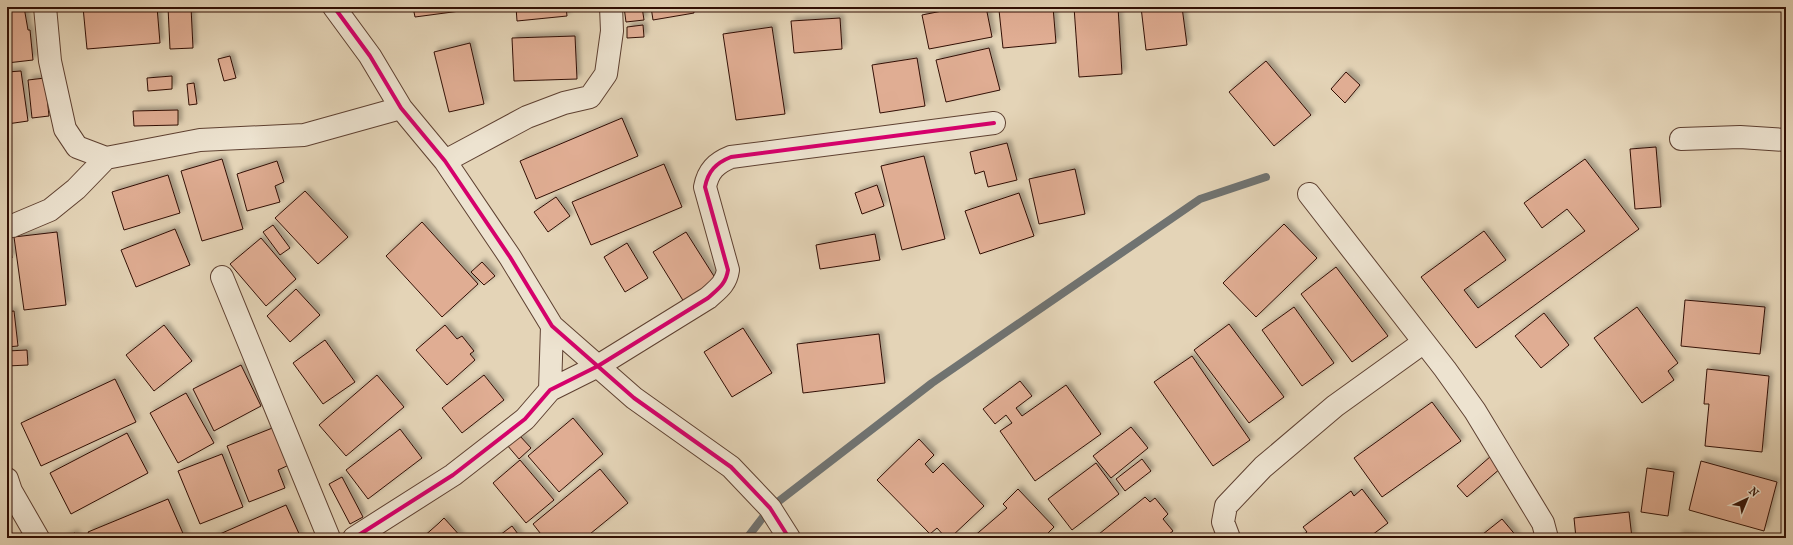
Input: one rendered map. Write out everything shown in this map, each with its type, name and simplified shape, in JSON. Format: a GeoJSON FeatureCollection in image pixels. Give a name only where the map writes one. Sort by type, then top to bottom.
{"type":"FeatureCollection","features":[{"type":"Feature","properties":{"kind":"street"},"geometry":{"type":"LineString","coordinates":[[45,7],[50,61],[65,129],[77,147],[106,158],[200,140],[304,135],[401,108]]}},
{"type":"Feature","properties":{"kind":"street"},"geometry":{"type":"LineString","coordinates":[[334,7],[370,56],[401,108],[445,161],[510,258],[552,326],[645,407],[731,467],[770,508],[790,538]]}},
{"type":"Feature","properties":{"kind":"street"},"geometry":{"type":"LineString","coordinates":[[445,161],[527,117],[564,103],[590,97],[606,74],[612,31],[611,7]]}},
{"type":"Feature","properties":{"kind":"street"},"geometry":{"type":"LineString","coordinates":[[358,537],[453,475],[525,419],[550,390],[598,366],[708,298],[721,287],[726,279],[728,270],[705,187],[708,176],[721,161],[731,156],[994,123]]}},
{"type":"Feature","properties":{"kind":"street"},"geometry":{"type":"LineString","coordinates":[[1681,139],[1740,137],[1786,140]]}},
{"type":"Feature","properties":{"kind":"street"},"geometry":{"type":"LineString","coordinates":[[7,226],[12,226],[50,210],[76,189],[106,158]]}},
{"type":"Feature","properties":{"kind":"street"},"geometry":{"type":"LineString","coordinates":[[1309,194],[1424,342],[1475,411],[1543,523],[1547,538]]}},
{"type":"Feature","properties":{"kind":"street"},"geometry":{"type":"LineString","coordinates":[[222,277],[329,538]]}},
{"type":"Feature","properties":{"kind":"street"},"geometry":{"type":"LineString","coordinates":[[550,390],[552,326]]}},
{"type":"Feature","properties":{"kind":"street"},"geometry":{"type":"LineString","coordinates":[[1229,538],[1223,522],[1226,506],[1263,467],[1335,406],[1424,342]]}},
{"type":"Feature","properties":{"kind":"street"},"geometry":{"type":"LineString","coordinates":[[7,479],[11,491],[38,538]]}},
{"type":"Feature","properties":{"kind":"building"},"geometry":{"type":"Polygon","coordinates":[[[7,7],[24,7],[28,30],[30,30],[33,60],[7,63],[7,7]]]}},
{"type":"Feature","properties":{"kind":"building"},"geometry":{"type":"Polygon","coordinates":[[[83,7],[157,7],[160,43],[87,49],[83,7]]]}},
{"type":"Feature","properties":{"kind":"building"},"geometry":{"type":"Polygon","coordinates":[[[168,7],[191,7],[193,48],[170,49],[168,7]]]}},
{"type":"Feature","properties":{"kind":"building"},"geometry":{"type":"Polygon","coordinates":[[[413,7],[459,7],[460,11],[415,17],[413,7]]]}},
{"type":"Feature","properties":{"kind":"building"},"geometry":{"type":"Polygon","coordinates":[[[516,7],[566,7],[567,16],[517,21],[516,7]]]}},
{"type":"Feature","properties":{"kind":"building"},"geometry":{"type":"Polygon","coordinates":[[[624,7],[642,7],[644,20],[626,22],[624,7]]]}},
{"type":"Feature","properties":{"kind":"building"},"geometry":{"type":"Polygon","coordinates":[[[651,7],[693,7],[694,13],[653,20],[651,7]]]}},
{"type":"Feature","properties":{"kind":"building"},"geometry":{"type":"Polygon","coordinates":[[[962,7],[986,7],[992,37],[929,49],[922,15],[962,7]]]}},
{"type":"Feature","properties":{"kind":"building"},"geometry":{"type":"Polygon","coordinates":[[[1026,7],[1053,7],[1056,43],[1003,48],[999,10],[1026,7]]]}},
{"type":"Feature","properties":{"kind":"building"},"geometry":{"type":"Polygon","coordinates":[[[1074,7],[1118,7],[1122,74],[1079,77],[1074,7]]]}},
{"type":"Feature","properties":{"kind":"building"},"geometry":{"type":"Polygon","coordinates":[[[1141,7],[1182,7],[1187,45],[1146,50],[1141,7]]]}},
{"type":"Feature","properties":{"kind":"building"},"geometry":{"type":"Polygon","coordinates":[[[840,18],[842,49],[794,53],[791,21],[840,18]]]}},
{"type":"Feature","properties":{"kind":"building"},"geometry":{"type":"Polygon","coordinates":[[[643,25],[644,37],[627,38],[627,27],[643,25]]]}},
{"type":"Feature","properties":{"kind":"building"},"geometry":{"type":"Polygon","coordinates":[[[772,27],[785,114],[736,120],[723,34],[772,27]]]}},
{"type":"Feature","properties":{"kind":"building"},"geometry":{"type":"Polygon","coordinates":[[[575,36],[577,79],[514,81],[512,38],[575,36]]]}},
{"type":"Feature","properties":{"kind":"building"},"geometry":{"type":"Polygon","coordinates":[[[470,43],[484,104],[449,112],[434,52],[470,43]]]}},
{"type":"Feature","properties":{"kind":"building"},"geometry":{"type":"Polygon","coordinates":[[[989,48],[1000,90],[946,102],[936,60],[989,48]]]}},
{"type":"Feature","properties":{"kind":"building"},"geometry":{"type":"Polygon","coordinates":[[[230,56],[236,78],[224,81],[218,59],[230,56]]]}},
{"type":"Feature","properties":{"kind":"building"},"geometry":{"type":"Polygon","coordinates":[[[917,58],[925,106],[880,113],[872,65],[917,58]]]}},
{"type":"Feature","properties":{"kind":"building"},"geometry":{"type":"Polygon","coordinates":[[[1266,61],[1311,115],[1274,146],[1229,92],[1266,61]]]}},
{"type":"Feature","properties":{"kind":"building"},"geometry":{"type":"Polygon","coordinates":[[[21,71],[28,121],[7,124],[7,72],[21,71]]]}},
{"type":"Feature","properties":{"kind":"building"},"geometry":{"type":"Polygon","coordinates":[[[1346,72],[1360,85],[1345,103],[1331,89],[1346,72]]]}},
{"type":"Feature","properties":{"kind":"building"},"geometry":{"type":"Polygon","coordinates":[[[172,76],[172,89],[148,91],[147,78],[172,76]]]}},
{"type":"Feature","properties":{"kind":"building"},"geometry":{"type":"Polygon","coordinates":[[[45,78],[49,116],[32,118],[28,80],[45,78]]]}},
{"type":"Feature","properties":{"kind":"building"},"geometry":{"type":"Polygon","coordinates":[[[194,83],[197,104],[189,105],[187,84],[194,83]]]}},
{"type":"Feature","properties":{"kind":"building"},"geometry":{"type":"Polygon","coordinates":[[[178,110],[178,125],[134,126],[133,111],[178,110]]]}},
{"type":"Feature","properties":{"kind":"building"},"geometry":{"type":"Polygon","coordinates":[[[622,118],[638,156],[536,199],[520,161],[622,118]]]}},
{"type":"Feature","properties":{"kind":"building"},"geometry":{"type":"Polygon","coordinates":[[[1007,143],[1017,180],[988,187],[984,171],[975,174],[970,152],[1007,143]]]}},
{"type":"Feature","properties":{"kind":"building"},"geometry":{"type":"Polygon","coordinates":[[[1656,147],[1661,207],[1635,209],[1630,149],[1656,147]]]}},
{"type":"Feature","properties":{"kind":"building"},"geometry":{"type":"Polygon","coordinates":[[[924,156],[945,239],[902,250],[881,166],[924,156]]]}},
{"type":"Feature","properties":{"kind":"building"},"geometry":{"type":"Polygon","coordinates":[[[222,159],[243,229],[202,241],[181,171],[222,159]]]}},
{"type":"Feature","properties":{"kind":"building"},"geometry":{"type":"Polygon","coordinates":[[[1585,159],[1639,229],[1476,348],[1421,277],[1484,231],[1506,260],[1464,290],[1478,308],[1585,231],[1567,209],[1542,228],[1524,203],[1585,159]]]}},
{"type":"Feature","properties":{"kind":"building"},"geometry":{"type":"Polygon","coordinates":[[[277,161],[284,182],[275,186],[280,202],[247,211],[237,174],[277,161]]]}},
{"type":"Feature","properties":{"kind":"building"},"geometry":{"type":"Polygon","coordinates":[[[664,164],[682,207],[591,245],[572,202],[664,164]]]}},
{"type":"Feature","properties":{"kind":"building"},"geometry":{"type":"Polygon","coordinates":[[[1075,169],[1085,214],[1039,224],[1029,179],[1075,169]]]}},
{"type":"Feature","properties":{"kind":"building"},"geometry":{"type":"Polygon","coordinates":[[[168,175],[180,213],[124,230],[112,192],[168,175]]]}},
{"type":"Feature","properties":{"kind":"building"},"geometry":{"type":"Polygon","coordinates":[[[877,185],[884,206],[862,214],[855,193],[877,185]]]}},
{"type":"Feature","properties":{"kind":"building"},"geometry":{"type":"Polygon","coordinates":[[[305,191],[348,237],[318,264],[275,218],[305,191]]]}},
{"type":"Feature","properties":{"kind":"building"},"geometry":{"type":"Polygon","coordinates":[[[1019,193],[1034,236],[980,254],[965,211],[1019,193]]]}},
{"type":"Feature","properties":{"kind":"building"},"geometry":{"type":"Polygon","coordinates":[[[556,197],[570,216],[548,232],[534,212],[556,197]]]}},
{"type":"Feature","properties":{"kind":"building"},"geometry":{"type":"Polygon","coordinates":[[[422,222],[478,284],[442,317],[386,256],[422,222]]]}},
{"type":"Feature","properties":{"kind":"building"},"geometry":{"type":"Polygon","coordinates":[[[1284,224],[1317,258],[1256,317],[1223,283],[1284,224]]]}},
{"type":"Feature","properties":{"kind":"building"},"geometry":{"type":"Polygon","coordinates":[[[273,225],[290,248],[280,255],[263,232],[273,225]]]}},
{"type":"Feature","properties":{"kind":"building"},"geometry":{"type":"Polygon","coordinates":[[[175,229],[190,265],[136,287],[121,250],[175,229]]]}},
{"type":"Feature","properties":{"kind":"building"},"geometry":{"type":"Polygon","coordinates":[[[57,232],[66,305],[24,310],[14,237],[57,232]]]}},
{"type":"Feature","properties":{"kind":"building"},"geometry":{"type":"Polygon","coordinates":[[[686,232],[717,281],[684,302],[653,252],[686,232]]]}},
{"type":"Feature","properties":{"kind":"building"},"geometry":{"type":"Polygon","coordinates":[[[7,234],[9,234],[12,258],[7,259],[7,234]]]}},
{"type":"Feature","properties":{"kind":"building"},"geometry":{"type":"Polygon","coordinates":[[[875,234],[880,260],[820,269],[816,245],[875,234]]]}},
{"type":"Feature","properties":{"kind":"building"},"geometry":{"type":"Polygon","coordinates":[[[261,238],[296,279],[266,306],[230,264],[261,238]]]}},
{"type":"Feature","properties":{"kind":"building"},"geometry":{"type":"Polygon","coordinates":[[[627,243],[648,278],[625,292],[604,257],[627,243]]]}},
{"type":"Feature","properties":{"kind":"building"},"geometry":{"type":"Polygon","coordinates":[[[482,262],[495,276],[484,285],[471,272],[482,262]]]}},
{"type":"Feature","properties":{"kind":"building"},"geometry":{"type":"Polygon","coordinates":[[[1336,267],[1388,336],[1352,362],[1301,294],[1336,267]]]}},
{"type":"Feature","properties":{"kind":"building"},"geometry":{"type":"Polygon","coordinates":[[[296,289],[320,315],[290,342],[267,316],[296,289]]]}},
{"type":"Feature","properties":{"kind":"building"},"geometry":{"type":"Polygon","coordinates":[[[1685,300],[1765,307],[1760,354],[1681,346],[1685,300]]]}},
{"type":"Feature","properties":{"kind":"building"},"geometry":{"type":"Polygon","coordinates":[[[1294,307],[1334,363],[1302,386],[1262,330],[1294,307]]]}},
{"type":"Feature","properties":{"kind":"building"},"geometry":{"type":"Polygon","coordinates":[[[1637,307],[1678,363],[1668,371],[1674,380],[1642,403],[1594,338],[1637,307]]]}},
{"type":"Feature","properties":{"kind":"building"},"geometry":{"type":"Polygon","coordinates":[[[14,311],[18,346],[7,347],[7,312],[14,311]]]}},
{"type":"Feature","properties":{"kind":"building"},"geometry":{"type":"Polygon","coordinates":[[[1544,313],[1569,345],[1541,368],[1515,336],[1544,313]]]}},
{"type":"Feature","properties":{"kind":"building"},"geometry":{"type":"Polygon","coordinates":[[[1229,324],[1284,397],[1249,423],[1194,350],[1229,324]]]}},
{"type":"Feature","properties":{"kind":"building"},"geometry":{"type":"Polygon","coordinates":[[[164,325],[192,361],[154,391],[126,355],[164,325]]]}},
{"type":"Feature","properties":{"kind":"building"},"geometry":{"type":"Polygon","coordinates":[[[445,325],[457,339],[462,336],[474,351],[470,354],[475,360],[447,385],[416,350],[445,325]]]}},
{"type":"Feature","properties":{"kind":"building"},"geometry":{"type":"Polygon","coordinates":[[[743,328],[772,373],[732,397],[704,352],[743,328]]]}},
{"type":"Feature","properties":{"kind":"building"},"geometry":{"type":"Polygon","coordinates":[[[879,334],[885,383],[803,393],[797,344],[879,334]]]}},
{"type":"Feature","properties":{"kind":"building"},"geometry":{"type":"Polygon","coordinates":[[[325,340],[355,382],[323,404],[293,363],[325,340]]]}},
{"type":"Feature","properties":{"kind":"building"},"geometry":{"type":"Polygon","coordinates":[[[27,350],[28,365],[7,366],[7,351],[27,350]]]}},
{"type":"Feature","properties":{"kind":"building"},"geometry":{"type":"Polygon","coordinates":[[[1192,356],[1250,440],[1213,466],[1154,382],[1192,356]]]}},
{"type":"Feature","properties":{"kind":"building"},"geometry":{"type":"Polygon","coordinates":[[[241,365],[261,406],[214,431],[193,389],[241,365]]]}},
{"type":"Feature","properties":{"kind":"building"},"geometry":{"type":"Polygon","coordinates":[[[1707,369],[1769,376],[1762,452],[1705,446],[1709,404],[1704,404],[1707,369]]]}},
{"type":"Feature","properties":{"kind":"building"},"geometry":{"type":"Polygon","coordinates":[[[377,375],[404,407],[346,456],[319,425],[377,375]]]}},
{"type":"Feature","properties":{"kind":"building"},"geometry":{"type":"Polygon","coordinates":[[[484,375],[504,400],[462,433],[442,408],[484,375]]]}},
{"type":"Feature","properties":{"kind":"building"},"geometry":{"type":"Polygon","coordinates":[[[115,379],[136,422],[41,466],[21,423],[115,379]]]}},
{"type":"Feature","properties":{"kind":"building"},"geometry":{"type":"Polygon","coordinates":[[[1020,381],[1032,396],[1016,408],[1022,416],[1066,385],[1101,434],[1035,481],[1000,431],[1012,423],[1006,415],[995,424],[983,409],[1020,381]]]}},
{"type":"Feature","properties":{"kind":"building"},"geometry":{"type":"Polygon","coordinates":[[[186,393],[214,443],[178,463],[150,413],[186,393]]]}},
{"type":"Feature","properties":{"kind":"building"},"geometry":{"type":"Polygon","coordinates":[[[1432,402],[1461,441],[1382,497],[1354,458],[1432,402]]]}},
{"type":"Feature","properties":{"kind":"building"},"geometry":{"type":"Polygon","coordinates":[[[573,418],[603,454],[559,492],[528,456],[573,418]]]}},
{"type":"Feature","properties":{"kind":"building"},"geometry":{"type":"Polygon","coordinates":[[[275,427],[289,465],[278,470],[285,488],[249,502],[227,446],[275,427]]]}},
{"type":"Feature","properties":{"kind":"building"},"geometry":{"type":"Polygon","coordinates":[[[1131,427],[1148,448],[1111,478],[1093,456],[1131,427]]]}},
{"type":"Feature","properties":{"kind":"building"},"geometry":{"type":"Polygon","coordinates":[[[400,429],[422,458],[368,499],[346,470],[400,429]]]}},
{"type":"Feature","properties":{"kind":"building"},"geometry":{"type":"Polygon","coordinates":[[[127,433],[148,473],[71,514],[50,473],[127,433]]]}},
{"type":"Feature","properties":{"kind":"building"},"geometry":{"type":"Polygon","coordinates":[[[519,435],[531,448],[519,459],[507,445],[519,435]]]}},
{"type":"Feature","properties":{"kind":"building"},"geometry":{"type":"Polygon","coordinates":[[[919,439],[934,455],[925,464],[933,473],[943,463],[984,506],[950,538],[946,538],[937,528],[930,534],[877,480],[919,439]]]}},
{"type":"Feature","properties":{"kind":"building"},"geometry":{"type":"Polygon","coordinates":[[[222,454],[243,507],[200,524],[178,471],[222,454]]]}},
{"type":"Feature","properties":{"kind":"building"},"geometry":{"type":"Polygon","coordinates":[[[1491,456],[1501,468],[1467,497],[1457,486],[1491,456]]]}},
{"type":"Feature","properties":{"kind":"building"},"geometry":{"type":"Polygon","coordinates":[[[1142,459],[1151,471],[1125,491],[1116,479],[1142,459]]]}},
{"type":"Feature","properties":{"kind":"building"},"geometry":{"type":"Polygon","coordinates":[[[520,460],[554,500],[526,523],[493,483],[520,460]]]}},
{"type":"Feature","properties":{"kind":"building"},"geometry":{"type":"Polygon","coordinates":[[[1701,461],[1777,482],[1764,531],[1689,510],[1701,461]]]}},
{"type":"Feature","properties":{"kind":"building"},"geometry":{"type":"Polygon","coordinates":[[[1096,463],[1119,494],[1072,530],[1048,499],[1096,463]]]}},
{"type":"Feature","properties":{"kind":"building"},"geometry":{"type":"Polygon","coordinates":[[[1647,468],[1674,472],[1668,516],[1641,512],[1647,468]]]}},
{"type":"Feature","properties":{"kind":"building"},"geometry":{"type":"Polygon","coordinates":[[[600,469],[628,503],[585,538],[544,538],[533,524],[600,469]]]}},
{"type":"Feature","properties":{"kind":"building"},"geometry":{"type":"Polygon","coordinates":[[[342,477],[363,517],[350,524],[329,484],[342,477]]]}},
{"type":"Feature","properties":{"kind":"building"},"geometry":{"type":"Polygon","coordinates":[[[1018,489],[1054,527],[1043,538],[972,538],[1007,508],[1003,504],[1018,489]]]}},
{"type":"Feature","properties":{"kind":"building"},"geometry":{"type":"Polygon","coordinates":[[[1362,489],[1388,523],[1368,538],[1299,538],[1307,532],[1303,527],[1351,491],[1354,496],[1362,489]]]}},
{"type":"Feature","properties":{"kind":"building"},"geometry":{"type":"Polygon","coordinates":[[[1145,497],[1150,502],[1155,498],[1168,514],[1163,519],[1173,531],[1164,538],[1094,538],[1145,497]]]}},
{"type":"Feature","properties":{"kind":"building"},"geometry":{"type":"Polygon","coordinates":[[[168,499],[185,538],[91,538],[88,532],[168,499]]]}},
{"type":"Feature","properties":{"kind":"building"},"geometry":{"type":"Polygon","coordinates":[[[286,505],[301,538],[213,537],[286,505]]]}},
{"type":"Feature","properties":{"kind":"building"},"geometry":{"type":"Polygon","coordinates":[[[1629,512],[1632,538],[1576,538],[1574,518],[1629,512]]]}},
{"type":"Feature","properties":{"kind":"building"},"geometry":{"type":"Polygon","coordinates":[[[444,518],[462,538],[422,538],[439,523],[444,518]]]}},
{"type":"Feature","properties":{"kind":"building"},"geometry":{"type":"Polygon","coordinates":[[[1502,519],[1518,538],[1478,538],[1502,519]]]}},
{"type":"Feature","properties":{"kind":"building"},"geometry":{"type":"Polygon","coordinates":[[[512,526],[521,538],[496,538],[512,526]]]}},
{"type":"Feature","properties":{"kind":"building"},"geometry":{"type":"Polygon","coordinates":[[[75,533],[77,538],[63,538],[75,533]]]}},
{"type":"Feature","properties":{"kind":"building"},"geometry":{"type":"Polygon","coordinates":[[[1679,534],[1708,538],[1679,538],[1679,534]]]}},
{"type":"Feature","properties":{"kind":"waterway"},"geometry":{"type":"LineString","coordinates":[[747,538],[770,508],[932,383],[1200,199],[1266,177]]}},
{"type":"Feature","properties":{"kind":"cycle path"},"geometry":{"type":"LineString","coordinates":[[334,7],[370,56],[401,108],[445,161],[510,257],[552,326],[634,398],[731,467],[770,508],[789,538]]}},
{"type":"Feature","properties":{"kind":"cycle path"},"geometry":{"type":"LineString","coordinates":[[354,538],[453,475],[525,419],[550,390],[598,366],[708,298],[718,289],[723,283],[728,270],[705,187],[708,176],[721,162],[731,157],[994,123]]}}]}
